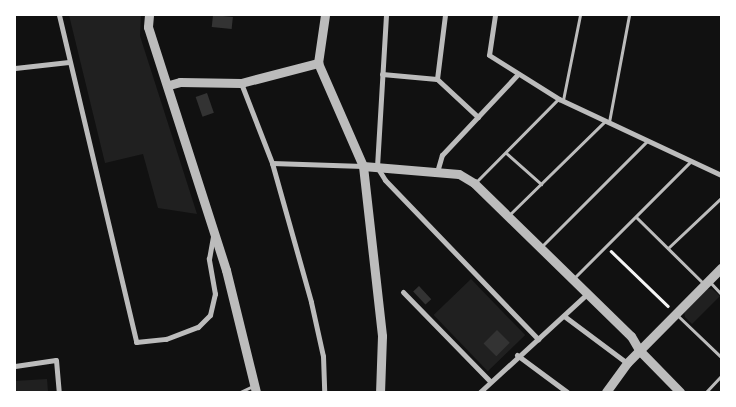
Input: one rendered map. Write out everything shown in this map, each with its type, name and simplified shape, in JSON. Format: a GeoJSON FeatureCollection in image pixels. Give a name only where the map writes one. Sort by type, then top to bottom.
{"type":"FeatureCollection","features":[{"type":"Feature","properties":{"kind":"street"},"geometry":{"type":"LineString","coordinates":[[59,15],[68,62],[77,84],[136,342],[174,336],[198,327],[210,315],[215,294],[210,259],[213,235]]}},
{"type":"Feature","properties":{"kind":"street"},"geometry":{"type":"LineString","coordinates":[[149,15],[148,27],[169,86],[213,235],[226,270],[255,389]]}},
{"type":"Feature","properties":{"kind":"street"},"geometry":{"type":"LineString","coordinates":[[325,15],[318,63],[363,166],[382,336],[380,392]]}},
{"type":"Feature","properties":{"kind":"street"},"geometry":{"type":"LineString","coordinates":[[386,15],[377,167],[385,180],[538,339]]}},
{"type":"Feature","properties":{"kind":"street"},"geometry":{"type":"LineString","coordinates":[[437,79],[445,15]]}},
{"type":"Feature","properties":{"kind":"street"},"geometry":{"type":"LineString","coordinates":[[495,15],[489,55],[561,100],[721,175]]}},
{"type":"Feature","properties":{"kind":"street"},"geometry":{"type":"LineString","coordinates":[[15,68],[68,62]]}},
{"type":"Feature","properties":{"kind":"street"},"geometry":{"type":"LineString","coordinates":[[169,86],[180,82],[241,83],[318,63]]}},
{"type":"Feature","properties":{"kind":"street"},"geometry":{"type":"LineString","coordinates":[[382,74],[437,79],[478,117]]}},
{"type":"Feature","properties":{"kind":"street"},"geometry":{"type":"LineString","coordinates":[[437,172],[442,154],[518,74]]}},
{"type":"Feature","properties":{"kind":"street"},"geometry":{"type":"LineString","coordinates":[[241,83],[272,163],[311,302],[323,356],[324,392]]}},
{"type":"Feature","properties":{"kind":"street"},"geometry":{"type":"LineString","coordinates":[[272,163],[363,166],[459,174],[474,183],[588,293],[631,336],[639,350],[680,392]]}},
{"type":"Feature","properties":{"kind":"street"},"geometry":{"type":"LineString","coordinates":[[606,392],[626,363],[721,268]]}},
{"type":"Feature","properties":{"kind":"street"},"geometry":{"type":"LineString","coordinates":[[403,292],[490,380]]}},
{"type":"Feature","properties":{"kind":"street"},"geometry":{"type":"LineString","coordinates":[[480,392],[517,355],[538,339],[588,293]]}},
{"type":"Feature","properties":{"kind":"street"},"geometry":{"type":"LineString","coordinates":[[564,316],[626,363]]}},
{"type":"Feature","properties":{"kind":"street"},"geometry":{"type":"LineString","coordinates":[[517,355],[567,392]]}},
{"type":"Feature","properties":{"kind":"street"},"geometry":{"type":"LineString","coordinates":[[15,366],[56,360],[59,392]]}},
{"type":"Feature","properties":{"kind":"lane"},"geometry":{"type":"LineString","coordinates":[[474,183],[561,100],[580,15]]}},
{"type":"Feature","properties":{"kind":"lane"},"geometry":{"type":"LineString","coordinates":[[507,216],[607,121],[630,15]]}},
{"type":"Feature","properties":{"kind":"lane"},"geometry":{"type":"LineString","coordinates":[[540,248],[648,140]]}},
{"type":"Feature","properties":{"kind":"lane"},"geometry":{"type":"LineString","coordinates":[[506,153],[540,184]]}},
{"type":"Feature","properties":{"kind":"lane"},"geometry":{"type":"LineString","coordinates":[[573,279],[691,161]]}},
{"type":"Feature","properties":{"kind":"lane"},"geometry":{"type":"LineString","coordinates":[[668,248],[721,198]]}},
{"type":"Feature","properties":{"kind":"lane"},"geometry":{"type":"LineString","coordinates":[[636,217],[706,283],[721,294]]}},
{"type":"Feature","properties":{"kind":"lane"},"geometry":{"type":"LineString","coordinates":[[676,314],[721,357]]}},
{"type":"Feature","properties":{"kind":"lane"},"geometry":{"type":"LineString","coordinates":[[706,392],[721,376]]}},
{"type":"Feature","properties":{"kind":"lane"},"geometry":{"type":"LineString","coordinates":[[240,392],[255,389]]}},
{"type":"Feature","properties":{"kind":"path"},"geometry":{"type":"LineString","coordinates":[[606,246],[676,314]]}},
{"type":"Feature","properties":{"kind":"shaded area"},"geometry":{"type":"Polygon","coordinates":[[[69,15],[141,15],[140,36],[197,214],[158,208],[143,154],[105,163],[69,15]]]}},
{"type":"Feature","properties":{"kind":"shaded area"},"geometry":{"type":"Polygon","coordinates":[[[213,15],[233,17],[232,29],[212,27],[213,15]]]}},
{"type":"Feature","properties":{"kind":"shaded area"},"geometry":{"type":"Polygon","coordinates":[[[207,93],[214,113],[202,117],[196,97],[207,93]]]}},
{"type":"Feature","properties":{"kind":"shaded area"},"geometry":{"type":"Polygon","coordinates":[[[471,279],[525,335],[488,371],[434,315],[471,279]]]}},
{"type":"Feature","properties":{"kind":"shaded area"},"geometry":{"type":"Polygon","coordinates":[[[419,286],[431,299],[425,305],[413,291],[419,286]]]}},
{"type":"Feature","properties":{"kind":"shaded area"},"geometry":{"type":"Polygon","coordinates":[[[704,289],[712,289],[720,296],[692,324],[685,317],[684,311],[704,289]]]}},
{"type":"Feature","properties":{"kind":"shaded area"},"geometry":{"type":"Polygon","coordinates":[[[497,330],[510,343],[496,356],[484,343],[497,330]]]}},
{"type":"Feature","properties":{"kind":"shaded area"},"geometry":{"type":"Polygon","coordinates":[[[47,379],[48,392],[15,392],[15,381],[47,379]]]}}]}
